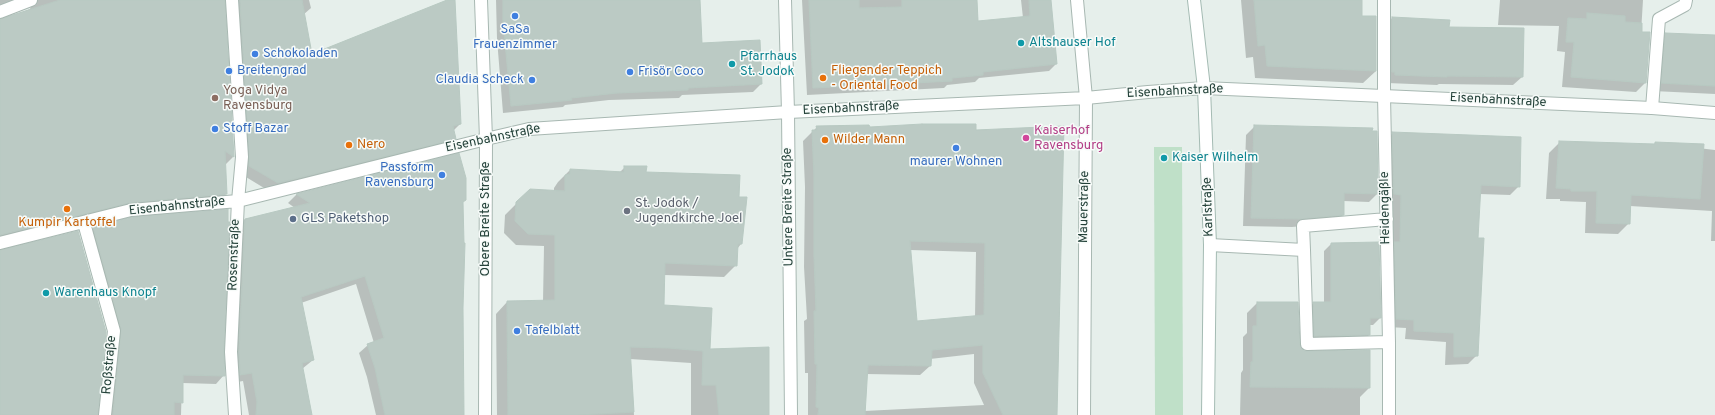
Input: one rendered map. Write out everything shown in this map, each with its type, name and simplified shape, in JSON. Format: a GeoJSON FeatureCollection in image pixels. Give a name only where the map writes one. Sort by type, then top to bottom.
{"type":"FeatureCollection","features":[{"type":"Feature","properties":{"kind":"street"},"geometry":{"type":"LineString","coordinates":[[0,12],[31,0]]}},
{"type":"Feature","properties":{"kind":"street","name":"Rosenstraße"},"geometry":{"type":"LineString","coordinates":[[232,0],[242,157],[238,201],[232,352],[235,415]]}},
{"type":"Feature","properties":{"kind":"street","name":"Obere Breite Straße"},"geometry":{"type":"LineString","coordinates":[[481,0],[486,139],[485,415]]}},
{"type":"Feature","properties":{"kind":"street","name":"Untere Breite Straße"},"geometry":{"type":"LineString","coordinates":[[785,0],[788,112],[791,415]]}},
{"type":"Feature","properties":{"kind":"street","name":"Mauerstraße"},"geometry":{"type":"LineString","coordinates":[[1077,0],[1086,98],[1084,415]]}},
{"type":"Feature","properties":{"kind":"street","name":"Karlstraße"},"geometry":{"type":"LineString","coordinates":[[1194,0],[1204,88],[1210,245],[1208,415]]}},
{"type":"Feature","properties":{"kind":"street","name":"Heidengäßle"},"geometry":{"type":"LineString","coordinates":[[1384,0],[1389,415]]}},
{"type":"Feature","properties":{"kind":"street"},"geometry":{"type":"LineString","coordinates":[[1652,108],[1659,19],[1685,5],[1686,0]]}},
{"type":"Feature","properties":{"kind":"street","name":"Eisenbahnstraße"},"geometry":{"type":"LineString","coordinates":[[0,243],[131,210],[238,201],[486,139],[529,130],[788,112],[1086,98],[1204,88],[1652,108],[1715,113]]}},
{"type":"Feature","properties":{"kind":"street"},"geometry":{"type":"LineString","coordinates":[[1387,219],[1303,226],[1307,344],[1389,342]]}},
{"type":"Feature","properties":{"kind":"street","name":"Roßstraße"},"geometry":{"type":"LineString","coordinates":[[84,223],[114,331],[105,415]]}},
{"type":"Feature","properties":{"kind":"street"},"geometry":{"type":"LineString","coordinates":[[1210,245],[1304,250]]}},
{"type":"Feature","properties":{"kind":"green space"},"geometry":{"type":"Polygon","coordinates":[[[1154,147],[1182,147],[1183,415],[1155,415],[1154,147]]]}},
{"type":"Feature","properties":{"kind":"building"},"geometry":{"type":"Polygon","coordinates":[[[60,0],[225,0],[234,157],[225,151],[227,194],[129,203],[0,235],[0,19],[60,0]]]}},
{"type":"Feature","properties":{"kind":"building"},"geometry":{"type":"Polygon","coordinates":[[[240,0],[302,0],[312,54],[447,0],[455,0],[461,124],[453,126],[456,139],[278,183],[249,166],[240,0]]]}},
{"type":"Feature","properties":{"kind":"building"},"geometry":{"type":"Polygon","coordinates":[[[503,0],[700,0],[702,43],[760,40],[762,84],[688,88],[688,90],[617,93],[571,98],[572,100],[511,106],[503,21],[503,0]]]}},
{"type":"Feature","properties":{"kind":"building"},"geometry":{"type":"Polygon","coordinates":[[[809,0],[859,0],[859,8],[902,7],[902,0],[977,0],[978,21],[1030,16],[1029,0],[1051,0],[1057,64],[983,72],[983,75],[952,78],[952,81],[813,88],[809,0]]]}},
{"type":"Feature","properties":{"kind":"building"},"geometry":{"type":"Polygon","coordinates":[[[1254,0],[1362,0],[1362,16],[1376,16],[1376,71],[1267,66],[1265,45],[1258,46],[1254,0]]]}},
{"type":"Feature","properties":{"kind":"building"},"geometry":{"type":"Polygon","coordinates":[[[1587,13],[1625,16],[1625,22],[1642,23],[1642,32],[1650,32],[1646,83],[1571,77],[1574,42],[1566,42],[1568,18],[1587,19],[1587,13]]]}},
{"type":"Feature","properties":{"kind":"building"},"geometry":{"type":"Polygon","coordinates":[[[1392,17],[1450,20],[1449,27],[1524,28],[1523,77],[1395,75],[1395,72],[1392,72],[1392,17]]]}},
{"type":"Feature","properties":{"kind":"building"},"geometry":{"type":"Polygon","coordinates":[[[1665,33],[1715,35],[1715,86],[1661,83],[1665,33]]]}},
{"type":"Feature","properties":{"kind":"building"},"geometry":{"type":"Polygon","coordinates":[[[922,124],[976,124],[976,130],[1064,126],[1057,415],[1003,415],[983,373],[983,345],[932,350],[931,366],[868,365],[865,415],[818,415],[819,408],[816,407],[817,364],[815,364],[814,311],[816,311],[812,130],[817,130],[816,126],[869,125],[870,127],[922,124]],[[910,241],[917,321],[984,315],[985,243],[910,241]]]}},
{"type":"Feature","properties":{"kind":"building"},"geometry":{"type":"Polygon","coordinates":[[[1254,125],[1373,128],[1372,131],[1377,131],[1378,194],[1344,193],[1344,215],[1302,219],[1251,218],[1254,125]]]}},
{"type":"Feature","properties":{"kind":"building"},"geometry":{"type":"Polygon","coordinates":[[[1392,132],[1521,137],[1520,187],[1481,185],[1478,238],[1484,238],[1478,356],[1454,357],[1454,333],[1414,331],[1414,320],[1396,319],[1394,242],[1400,242],[1401,195],[1394,194],[1392,132]]]}},
{"type":"Feature","properties":{"kind":"building"},"geometry":{"type":"Polygon","coordinates":[[[1559,141],[1704,144],[1700,199],[1631,195],[1630,224],[1596,223],[1597,191],[1571,191],[1571,189],[1556,188],[1559,141]]]}},
{"type":"Feature","properties":{"kind":"building"},"geometry":{"type":"Polygon","coordinates":[[[459,153],[466,178],[466,200],[463,202],[465,243],[463,308],[464,415],[385,415],[375,368],[367,344],[384,338],[365,276],[301,297],[314,360],[302,363],[312,415],[256,415],[257,402],[252,373],[240,375],[239,352],[245,219],[310,203],[296,194],[459,153]]]}},
{"type":"Feature","properties":{"kind":"building"},"geometry":{"type":"Polygon","coordinates":[[[624,166],[647,166],[646,172],[740,175],[739,197],[747,197],[742,244],[738,244],[737,266],[665,263],[664,305],[712,308],[710,349],[769,347],[769,415],[719,415],[716,385],[702,385],[703,351],[630,347],[634,412],[578,415],[508,415],[507,301],[555,300],[555,235],[528,234],[515,221],[516,202],[530,189],[565,191],[565,175],[570,174],[570,169],[624,172],[624,166]]]}},
{"type":"Feature","properties":{"kind":"building"},"geometry":{"type":"Polygon","coordinates":[[[228,209],[228,222],[230,222],[224,352],[225,376],[183,375],[183,403],[174,402],[174,415],[113,415],[121,329],[93,227],[132,217],[228,209]]]}},
{"type":"Feature","properties":{"kind":"building"},"geometry":{"type":"Polygon","coordinates":[[[78,231],[106,332],[98,415],[0,415],[0,250],[78,231]]]}},
{"type":"Feature","properties":{"kind":"building"},"geometry":{"type":"Polygon","coordinates":[[[1379,242],[1381,318],[1370,318],[1370,335],[1314,336],[1313,302],[1331,302],[1331,243],[1379,242]]]}},
{"type":"Feature","properties":{"kind":"building"},"geometry":{"type":"Polygon","coordinates":[[[1257,302],[1298,302],[1300,344],[1304,351],[1370,350],[1370,388],[1250,387],[1251,362],[1253,362],[1253,326],[1257,326],[1257,302]]]}},
{"type":"Feature","properties":{"kind":"place","name":"SaSa Frauenzimmer"},"geometry":{"type":"Point","coordinates":[515,16]}},
{"type":"Feature","properties":{"kind":"place","name":"Altshauser Hof"},"geometry":{"type":"Point","coordinates":[1021,43]}},
{"type":"Feature","properties":{"kind":"place","name":"Schokoladen"},"geometry":{"type":"Point","coordinates":[255,54]}},
{"type":"Feature","properties":{"kind":"place","name":"Pfarrhaus St. Jodok"},"geometry":{"type":"Point","coordinates":[732,64]}},
{"type":"Feature","properties":{"kind":"place","name":"Breitengrad"},"geometry":{"type":"Point","coordinates":[229,71]}},
{"type":"Feature","properties":{"kind":"place","name":"Frisör Coco"},"geometry":{"type":"Point","coordinates":[630,72]}},
{"type":"Feature","properties":{"kind":"place","name":"Fliegender Teppich - Oriental Food"},"geometry":{"type":"Point","coordinates":[823,78]}},
{"type":"Feature","properties":{"kind":"place","name":"Claudia Scheck"},"geometry":{"type":"Point","coordinates":[532,80]}},
{"type":"Feature","properties":{"kind":"place","name":"Yoga Vidya Ravensburg"},"geometry":{"type":"Point","coordinates":[215,98]}},
{"type":"Feature","properties":{"kind":"place","name":"Stoff Bazar"},"geometry":{"type":"Point","coordinates":[215,129]}},
{"type":"Feature","properties":{"kind":"place","name":"Kaiserhof Ravensburg"},"geometry":{"type":"Point","coordinates":[1026,138]}},
{"type":"Feature","properties":{"kind":"place","name":"Wilder Mann"},"geometry":{"type":"Point","coordinates":[825,140]}},
{"type":"Feature","properties":{"kind":"place","name":"Nero"},"geometry":{"type":"Point","coordinates":[349,145]}},
{"type":"Feature","properties":{"kind":"place","name":"maurer Wohnen"},"geometry":{"type":"Point","coordinates":[956,148]}},
{"type":"Feature","properties":{"kind":"place","name":"Kaiser Wilhelm"},"geometry":{"type":"Point","coordinates":[1164,158]}},
{"type":"Feature","properties":{"kind":"place","name":"Passform Ravensburg"},"geometry":{"type":"Point","coordinates":[442,175]}},
{"type":"Feature","properties":{"kind":"place","name":"Kumpir Kartoffel"},"geometry":{"type":"Point","coordinates":[67,209]}},
{"type":"Feature","properties":{"kind":"place","name":"St. Jodok / Jugendkirche Joel"},"geometry":{"type":"Point","coordinates":[627,211]}},
{"type":"Feature","properties":{"kind":"place","name":"GLS Paketshop"},"geometry":{"type":"Point","coordinates":[293,219]}},
{"type":"Feature","properties":{"kind":"place","name":"Warenhaus Knopf"},"geometry":{"type":"Point","coordinates":[46,293]}},
{"type":"Feature","properties":{"kind":"place","name":"Tafelblatt"},"geometry":{"type":"Point","coordinates":[517,331]}}]}
